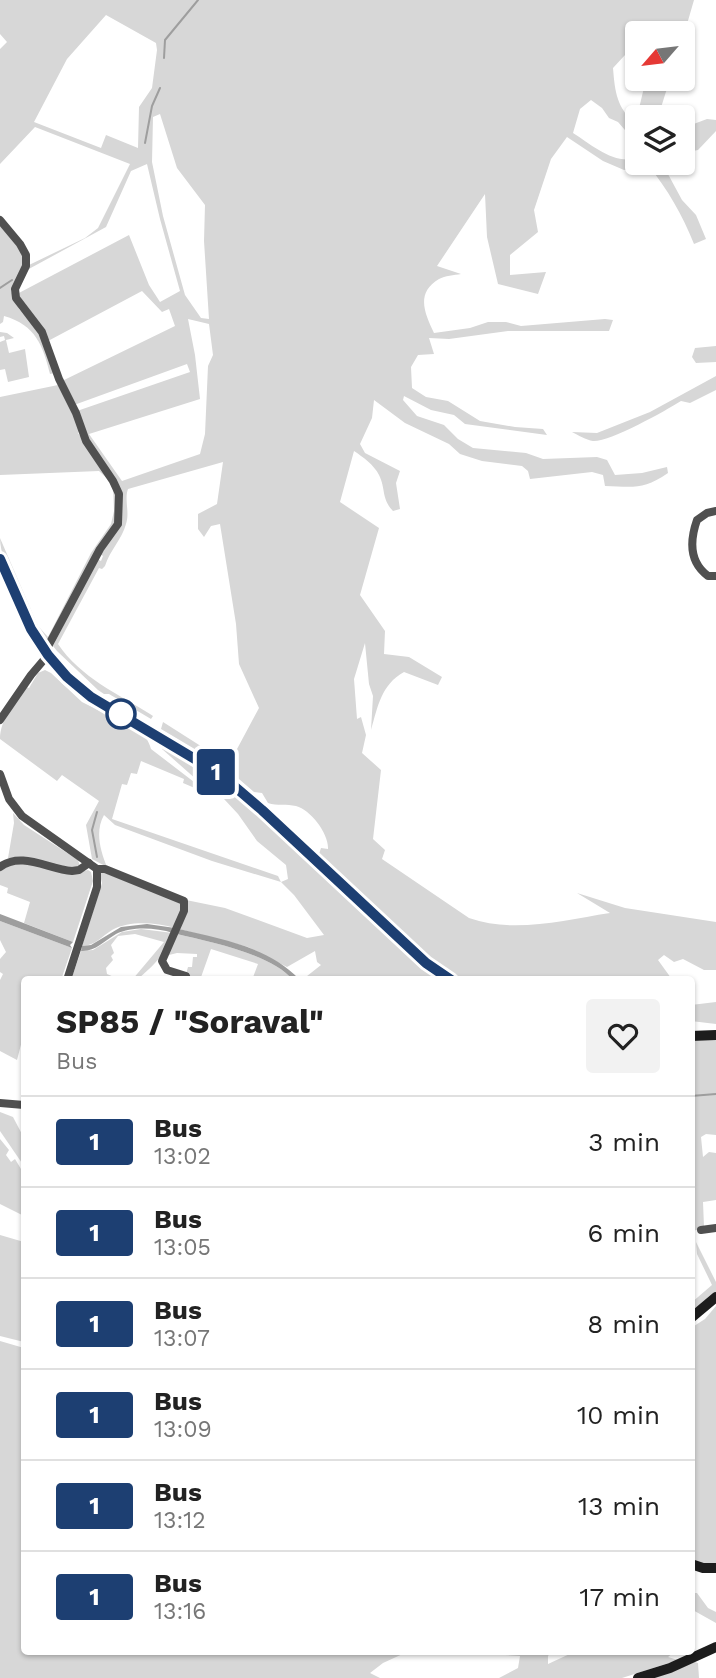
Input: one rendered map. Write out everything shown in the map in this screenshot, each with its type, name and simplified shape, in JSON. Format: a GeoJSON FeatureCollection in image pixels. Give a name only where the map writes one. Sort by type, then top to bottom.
{"type":"FeatureCollection","features":[{"type":"Feature","properties":{"kind":"main road"},"geometry":{"type":"LineString","coordinates":[[0,559],[31,629],[46,653],[67,677],[91,697],[220,774],[426,963],[445,976]]}},
{"type":"Feature","properties":{"kind":"main road"},"geometry":{"type":"LineString","coordinates":[[695,1035],[716,1035]]}},
{"type":"Feature","properties":{"kind":"main road"},"geometry":{"type":"LineString","coordinates":[[695,1315],[716,1297]]}},
{"type":"Feature","properties":{"kind":"main road"},"geometry":{"type":"LineString","coordinates":[[695,1565],[716,1568]]}},
{"type":"Feature","properties":{"kind":"main road"},"geometry":{"type":"LineString","coordinates":[[638,1678],[670,1668],[716,1647]]}},
{"type":"Feature","properties":{"kind":"street"},"geometry":{"type":"LineString","coordinates":[[0,220],[26,255],[26,266],[15,289],[16,298],[42,332],[86,441],[119,494],[118,524],[100,549],[46,653],[0,720]]}},
{"type":"Feature","properties":{"kind":"street"},"geometry":{"type":"LineString","coordinates":[[716,511],[697,520],[692,544],[698,565],[708,576],[716,576]]}},
{"type":"Feature","properties":{"kind":"street"},"geometry":{"type":"LineString","coordinates":[[0,774],[9,799],[22,816],[97,869],[181,899],[185,908],[162,958],[163,965],[174,974],[186,976]]}},
{"type":"Feature","properties":{"kind":"street"},"geometry":{"type":"LineString","coordinates":[[0,867],[9,861],[22,860],[72,872],[89,863]]}},
{"type":"Feature","properties":{"kind":"street"},"geometry":{"type":"LineString","coordinates":[[68,976],[97,887],[97,869]]}},
{"type":"Feature","properties":{"kind":"street"},"geometry":{"type":"LineString","coordinates":[[0,1103],[21,1105]]}},
{"type":"Feature","properties":{"kind":"street"},"geometry":{"type":"LineString","coordinates":[[701,1230],[716,1228]]}},
{"type":"Feature","properties":{"kind":"shaded area"},"geometry":{"type":"Polygon","coordinates":[[[0,0],[694,0],[688,21],[625,21],[625,55],[613,68],[616,92],[625,112],[625,130],[591,100],[580,109],[573,133],[612,156],[625,159],[625,170],[603,161],[567,137],[551,159],[534,210],[538,232],[510,255],[510,275],[546,272],[538,294],[498,284],[487,237],[485,194],[437,266],[461,274],[441,278],[424,297],[425,311],[434,333],[470,328],[488,322],[506,322],[521,326],[613,320],[609,331],[508,331],[449,339],[429,338],[434,354],[418,355],[411,367],[412,388],[426,397],[448,401],[480,421],[543,429],[547,435],[465,424],[454,415],[431,410],[404,396],[403,400],[417,416],[444,425],[458,439],[473,448],[526,453],[543,459],[597,457],[607,460],[615,475],[642,473],[667,467],[668,473],[645,485],[631,487],[605,486],[603,475],[592,472],[530,479],[528,471],[522,466],[482,461],[460,454],[449,444],[405,423],[374,400],[372,418],[360,444],[365,453],[400,471],[396,483],[400,509],[393,511],[389,506],[377,471],[354,451],[340,502],[379,528],[360,595],[385,631],[384,654],[409,657],[442,677],[438,685],[404,672],[396,677],[385,690],[371,730],[373,696],[369,684],[365,643],[354,679],[357,719],[361,717],[366,735],[362,753],[381,770],[373,839],[385,850],[382,859],[469,918],[486,923],[539,924],[610,913],[577,893],[625,908],[716,922],[716,970],[704,970],[683,959],[674,962],[664,955],[658,960],[670,976],[449,975],[428,960],[319,854],[321,848],[328,849],[328,843],[313,817],[296,806],[268,803],[262,793],[254,792],[225,767],[161,729],[163,722],[229,764],[259,708],[239,664],[236,624],[220,524],[211,526],[204,537],[198,529],[198,514],[217,504],[223,462],[128,489],[124,529],[105,566],[99,568],[58,644],[88,675],[153,716],[151,719],[98,690],[53,646],[97,559],[101,561],[103,556],[100,554],[112,536],[122,494],[85,434],[77,411],[190,372],[187,364],[74,405],[62,381],[175,326],[169,309],[162,312],[142,291],[48,341],[17,294],[129,235],[149,285],[160,302],[180,291],[147,164],[131,171],[106,227],[27,270],[29,265],[85,238],[98,228],[130,164],[35,127],[0,164],[0,49],[7,42],[0,34],[0,0]],[[106,15],[67,59],[34,122],[101,148],[106,135],[138,148],[139,107],[152,88],[156,43],[106,15]],[[160,114],[153,117],[152,162],[163,216],[185,295],[201,318],[209,319],[204,241],[205,205],[177,168],[160,114]],[[188,319],[200,399],[89,434],[122,481],[200,454],[205,434],[208,366],[213,355],[209,324],[188,319]]]}},
{"type":"Feature","properties":{"kind":"shaded area"},"geometry":{"type":"Polygon","coordinates":[[[643,91],[666,91],[662,105],[640,105],[643,91]]]}},
{"type":"Feature","properties":{"kind":"shaded area"},"geometry":{"type":"Polygon","coordinates":[[[707,119],[716,120],[716,131],[695,151],[695,124],[707,119]]]}},
{"type":"Feature","properties":{"kind":"shaded area"},"geometry":{"type":"Polygon","coordinates":[[[655,175],[668,175],[682,200],[696,215],[706,239],[694,244],[655,175]]]}},
{"type":"Feature","properties":{"kind":"shaded area"},"geometry":{"type":"Polygon","coordinates":[[[0,222],[20,247],[24,264],[11,291],[19,309],[41,335],[55,373],[50,374],[41,346],[31,331],[4,316],[0,324],[0,222]]]}},
{"type":"Feature","properties":{"kind":"shaded area"},"geometry":{"type":"Polygon","coordinates":[[[0,332],[14,338],[6,340],[9,353],[25,349],[29,377],[8,382],[5,369],[0,370],[0,342],[5,340],[4,336],[0,337],[0,332]]]}},
{"type":"Feature","properties":{"kind":"shaded area"},"geometry":{"type":"Polygon","coordinates":[[[716,346],[716,362],[696,363],[692,357],[695,348],[716,346]]]}},
{"type":"Feature","properties":{"kind":"shaded area"},"geometry":{"type":"Polygon","coordinates":[[[716,376],[716,390],[690,403],[681,401],[612,437],[593,441],[572,432],[597,433],[650,412],[716,376]]]}},
{"type":"Feature","properties":{"kind":"shaded area"},"geometry":{"type":"Polygon","coordinates":[[[58,385],[75,416],[80,431],[78,433],[113,483],[117,496],[118,520],[45,644],[10,577],[0,538],[38,626],[48,637],[91,553],[111,524],[114,511],[113,484],[99,471],[0,475],[0,397],[58,385]]]}},
{"type":"Feature","properties":{"kind":"shaded area"},"geometry":{"type":"Polygon","coordinates":[[[45,670],[82,702],[110,716],[112,714],[136,728],[151,749],[211,795],[183,783],[184,779],[141,761],[137,774],[131,773],[127,785],[122,784],[112,819],[278,876],[281,882],[212,861],[115,825],[104,815],[100,827],[100,841],[107,867],[92,859],[86,825],[99,801],[62,775],[57,781],[0,739],[5,718],[13,705],[26,687],[29,688],[38,673],[45,670]]]}},
{"type":"Feature","properties":{"kind":"shaded area"},"geometry":{"type":"Polygon","coordinates":[[[163,745],[225,782],[441,976],[307,976],[321,965],[317,962],[315,951],[287,967],[248,947],[179,929],[186,900],[225,908],[307,938],[324,935],[281,882],[288,879],[286,865],[257,841],[224,799],[197,780],[162,749],[163,745]]]}},
{"type":"Feature","properties":{"kind":"shaded area"},"geometry":{"type":"Polygon","coordinates":[[[13,813],[24,825],[78,860],[80,866],[78,868],[8,858],[13,813]]]}},
{"type":"Feature","properties":{"kind":"shaded area"},"geometry":{"type":"Polygon","coordinates":[[[18,862],[73,874],[88,870],[91,872],[93,881],[73,942],[24,923],[30,902],[7,893],[8,888],[0,885],[0,871],[18,862]]]}},
{"type":"Feature","properties":{"kind":"shaded area"},"geometry":{"type":"Polygon","coordinates":[[[102,872],[179,900],[182,910],[175,928],[152,924],[127,925],[82,946],[102,883],[102,872]]]}},
{"type":"Feature","properties":{"kind":"shaded area"},"geometry":{"type":"Polygon","coordinates":[[[0,914],[73,942],[70,945],[72,948],[0,921],[0,914]]]}},
{"type":"Feature","properties":{"kind":"shaded area"},"geometry":{"type":"Polygon","coordinates":[[[0,921],[72,948],[62,976],[21,976],[21,1045],[17,1060],[0,1051],[0,980],[3,974],[0,972],[0,959],[6,952],[0,940],[0,921]]]}},
{"type":"Feature","properties":{"kind":"shaded area"},"geometry":{"type":"Polygon","coordinates":[[[147,924],[175,928],[173,933],[145,929],[123,931],[95,948],[81,951],[82,946],[91,945],[121,927],[147,924]]]}},
{"type":"Feature","properties":{"kind":"shaded area"},"geometry":{"type":"Polygon","coordinates":[[[141,929],[173,933],[167,939],[160,957],[142,976],[135,976],[164,942],[135,934],[118,936],[111,945],[113,960],[106,968],[107,974],[112,976],[72,976],[81,951],[93,950],[122,932],[141,929]]]}},
{"type":"Feature","properties":{"kind":"shaded area"},"geometry":{"type":"Polygon","coordinates":[[[179,929],[244,946],[274,960],[296,976],[289,976],[256,956],[177,934],[179,929]]]}},
{"type":"Feature","properties":{"kind":"shaded area"},"geometry":{"type":"Polygon","coordinates":[[[177,934],[256,956],[289,976],[254,976],[258,964],[211,949],[201,976],[187,976],[188,967],[192,967],[193,957],[197,957],[197,954],[177,953],[165,956],[177,934]]]}},
{"type":"Feature","properties":{"kind":"shaded area"},"geometry":{"type":"Polygon","coordinates":[[[716,1002],[716,1024],[695,1021],[695,1005],[716,1002]]]}},
{"type":"Feature","properties":{"kind":"shaded area"},"geometry":{"type":"Polygon","coordinates":[[[716,1039],[716,1135],[706,1134],[701,1137],[703,1157],[709,1152],[716,1153],[716,1200],[703,1202],[704,1227],[695,1230],[695,1040],[716,1039]]]}},
{"type":"Feature","properties":{"kind":"shaded area"},"geometry":{"type":"Polygon","coordinates":[[[0,1112],[13,1117],[21,1132],[21,1162],[0,1131],[0,1112]]]}},
{"type":"Feature","properties":{"kind":"shaded area"},"geometry":{"type":"Polygon","coordinates":[[[0,1139],[9,1150],[6,1155],[11,1162],[15,1159],[21,1169],[21,1214],[0,1204],[0,1139]]]}},
{"type":"Feature","properties":{"kind":"shaded area"},"geometry":{"type":"Polygon","coordinates":[[[0,1235],[21,1241],[21,1341],[0,1336],[0,1235]]]}},
{"type":"Feature","properties":{"kind":"shaded area"},"geometry":{"type":"Polygon","coordinates":[[[696,1242],[716,1282],[716,1292],[695,1310],[695,1300],[712,1285],[697,1254],[696,1242]]]}},
{"type":"Feature","properties":{"kind":"shaded area"},"geometry":{"type":"Polygon","coordinates":[[[716,1306],[716,1563],[695,1562],[695,1325],[716,1306]]]}},
{"type":"Feature","properties":{"kind":"shaded area"},"geometry":{"type":"Polygon","coordinates":[[[0,1341],[21,1347],[21,1655],[400,1655],[370,1673],[380,1678],[0,1678],[0,1341]]]}},
{"type":"Feature","properties":{"kind":"shaded area"},"geometry":{"type":"Polygon","coordinates":[[[695,1593],[708,1608],[716,1612],[716,1623],[695,1611],[695,1593]]]}},
{"type":"Feature","properties":{"kind":"shaded area"},"geometry":{"type":"Polygon","coordinates":[[[505,1655],[549,1655],[548,1664],[568,1655],[670,1655],[668,1657],[678,1660],[622,1678],[499,1678],[518,1668],[520,1656],[505,1655]]]}},
{"type":"Feature","properties":{"kind":"shaded area"},"geometry":{"type":"Polygon","coordinates":[[[698,1663],[699,1678],[649,1678],[698,1663]]]}},
{"type":"Feature","properties":{"kind":"waterway"},"geometry":{"type":"LineString","coordinates":[[164,58],[165,40],[198,0]]}},
{"type":"Feature","properties":{"kind":"waterway"},"geometry":{"type":"LineString","coordinates":[[145,143],[152,106],[160,88]]}},
{"type":"Feature","properties":{"kind":"waterway"},"geometry":{"type":"LineString","coordinates":[[0,288],[12,280]]}},
{"type":"Feature","properties":{"kind":"waterway"},"geometry":{"type":"LineString","coordinates":[[97,812],[92,830],[97,857]]}},
{"type":"Feature","properties":{"kind":"waterway"},"geometry":{"type":"LineString","coordinates":[[695,1096],[716,1094]]}},
{"type":"Feature","properties":{"kind":"bus line","name":"1"},"geometry":{"type":"LineString","coordinates":[[0,559],[38,642],[67,677],[91,697],[220,774],[246,795],[426,963],[445,976]]}}]}
